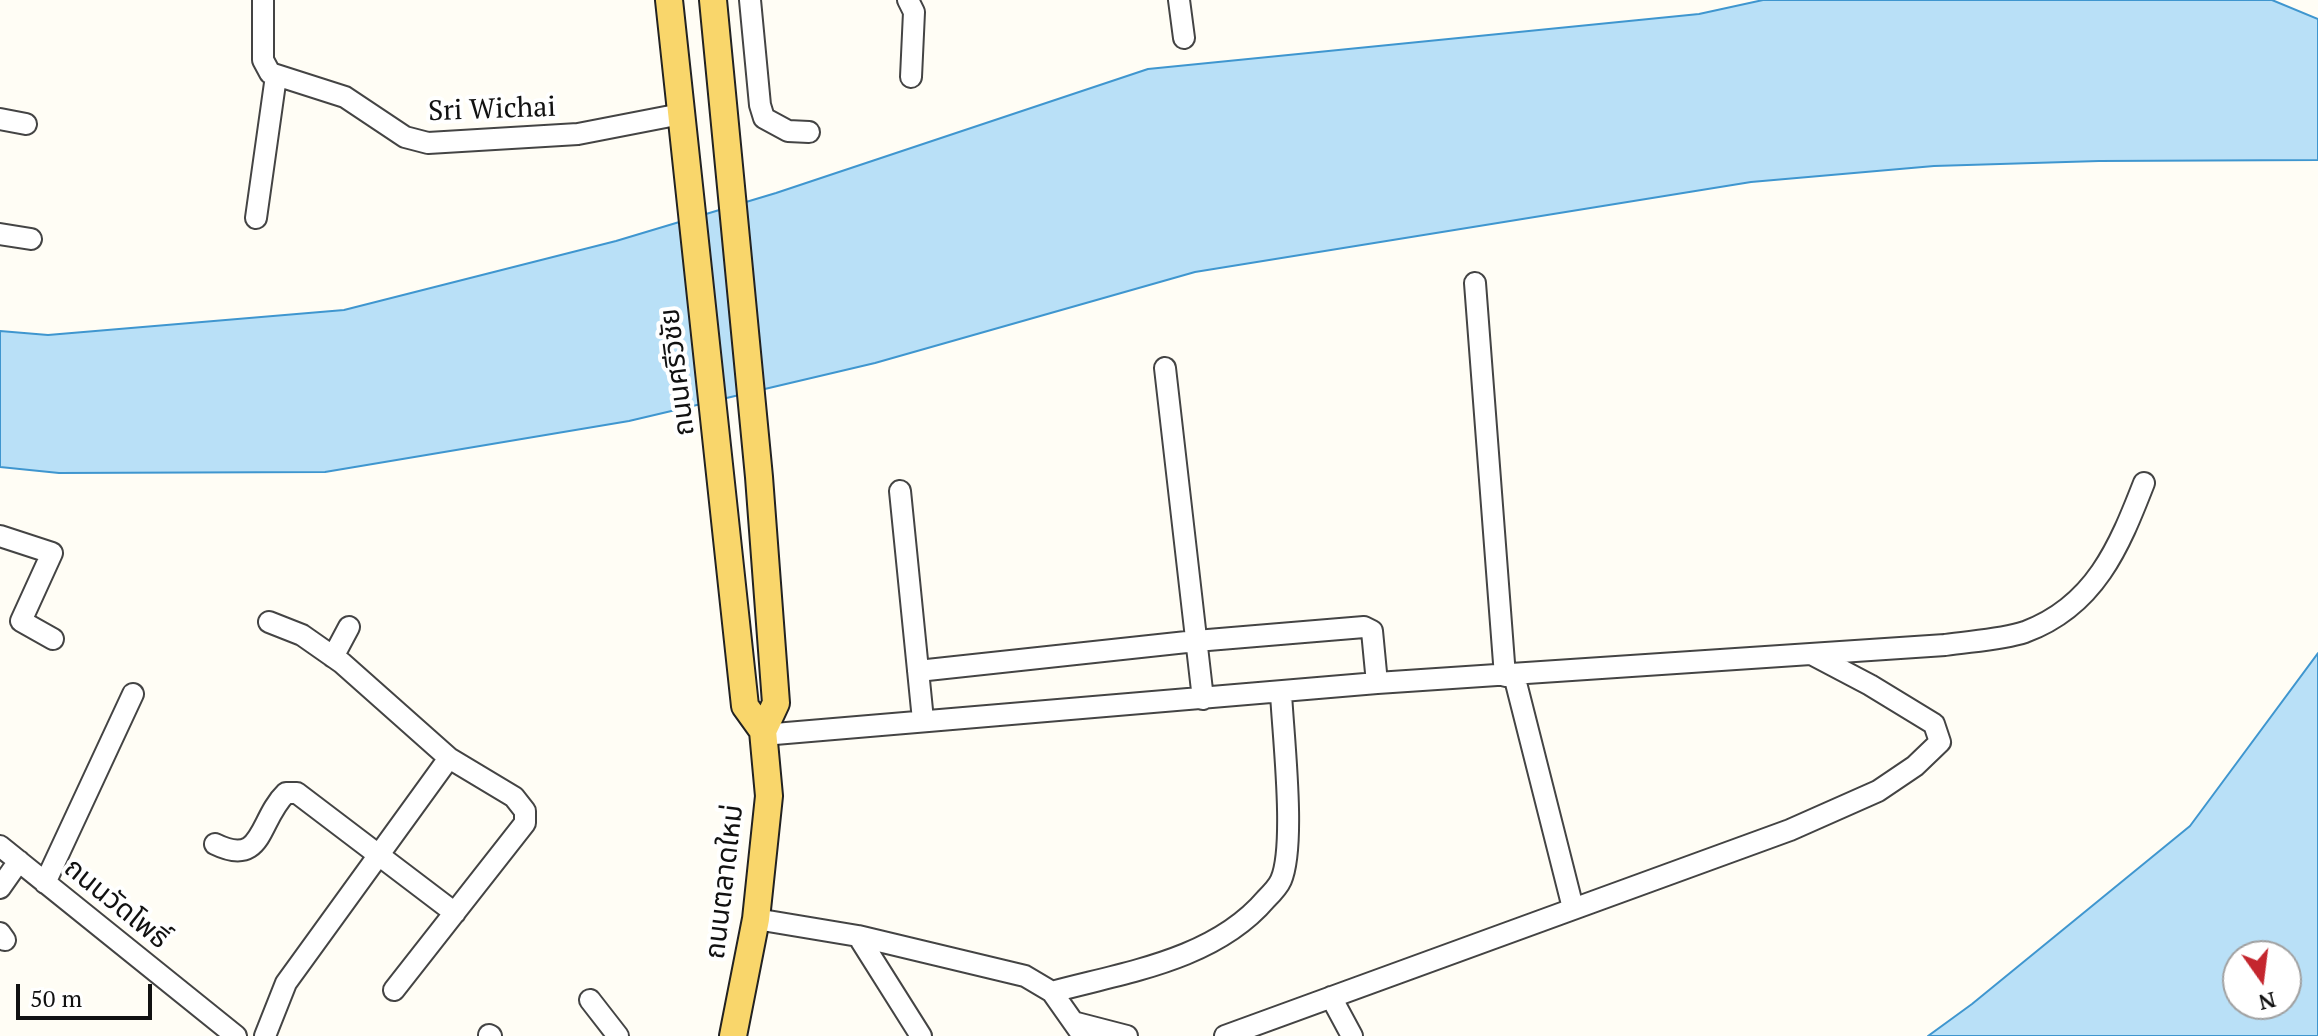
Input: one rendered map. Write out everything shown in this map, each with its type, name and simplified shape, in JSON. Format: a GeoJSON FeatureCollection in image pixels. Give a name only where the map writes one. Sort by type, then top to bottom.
{"type":"FeatureCollection","features":[{"type":"Feature","properties":{"kind":"main road","name":"ถนนศรีวิชัย"},"geometry":{"type":"LineString","coordinates":[[669,0],[745,706],[763,733]]}},
{"type":"Feature","properties":{"kind":"main road"},"geometry":{"type":"LineString","coordinates":[[713,0],[759,477],[776,703],[763,733]]}},
{"type":"Feature","properties":{"kind":"main road","name":"ถนนตลาดใหม่"},"geometry":{"type":"LineString","coordinates":[[733,1036],[756,919],[769,796],[763,733]]}},
{"type":"Feature","properties":{"kind":"street"},"geometry":{"type":"LineString","coordinates":[[256,218],[273,75],[263,60],[263,0]]}},
{"type":"Feature","properties":{"kind":"street"},"geometry":{"type":"LineString","coordinates":[[750,0],[760,105],[764,118],[788,131],[809,132]]}},
{"type":"Feature","properties":{"kind":"street"},"geometry":{"type":"LineString","coordinates":[[908,0],[914,12],[911,77]]}},
{"type":"Feature","properties":{"kind":"street"},"geometry":{"type":"LineString","coordinates":[[1179,0],[1184,38]]}},
{"type":"Feature","properties":{"kind":"street","name":"Sri Wichai"},"geometry":{"type":"LineString","coordinates":[[273,75],[345,97],[405,137],[428,143],[578,134],[681,114]]}},
{"type":"Feature","properties":{"kind":"street"},"geometry":{"type":"LineString","coordinates":[[0,119],[26,124]]}},
{"type":"Feature","properties":{"kind":"street"},"geometry":{"type":"LineString","coordinates":[[0,234],[31,239]]}},
{"type":"Feature","properties":{"kind":"street"},"geometry":{"type":"LineString","coordinates":[[1475,283],[1510,675],[1573,908]]}},
{"type":"Feature","properties":{"kind":"street"},"geometry":{"type":"LineString","coordinates":[[1165,368],[1203,699]]}},
{"type":"Feature","properties":{"kind":"street"},"geometry":{"type":"LineString","coordinates":[[763,733],[1377,683],[1959,643],[2022,633],[2056,618],[2094,584],[2122,538],[2144,483]]}},
{"type":"Feature","properties":{"kind":"street"},"geometry":{"type":"LineString","coordinates":[[900,491],[923,720]]}},
{"type":"Feature","properties":{"kind":"street"},"geometry":{"type":"LineString","coordinates":[[0,536],[52,553],[21,621],[53,639]]}},
{"type":"Feature","properties":{"kind":"street"},"geometry":{"type":"LineString","coordinates":[[269,622],[302,635],[333,657],[449,758],[514,797],[525,811],[525,823],[394,990]]}},
{"type":"Feature","properties":{"kind":"street"},"geometry":{"type":"LineString","coordinates":[[333,657],[349,627]]}},
{"type":"Feature","properties":{"kind":"street"},"geometry":{"type":"LineString","coordinates":[[918,671],[1196,641],[1364,627],[1372,631],[1377,683]]}},
{"type":"Feature","properties":{"kind":"street"},"geometry":{"type":"LineString","coordinates":[[1225,1036],[1790,830],[1878,791],[1915,766],[1940,742],[1934,724],[1812,654]]}},
{"type":"Feature","properties":{"kind":"street"},"geometry":{"type":"LineString","coordinates":[[1052,992],[1172,959],[1208,945],[1255,912],[1281,882],[1287,840],[1281,693]]}},
{"type":"Feature","properties":{"kind":"street"},"geometry":{"type":"LineString","coordinates":[[45,883],[133,694]]}},
{"type":"Feature","properties":{"kind":"street"},"geometry":{"type":"LineString","coordinates":[[265,1036],[286,983],[449,758]]}},
{"type":"Feature","properties":{"kind":"street"},"geometry":{"type":"LineString","coordinates":[[215,844],[228,851],[243,852],[251,848],[277,802],[286,793],[297,793],[455,913]]}},
{"type":"Feature","properties":{"kind":"street","name":"ถนนวัดโพธิ์"},"geometry":{"type":"LineString","coordinates":[[0,846],[236,1036]]}},
{"type":"Feature","properties":{"kind":"street"},"geometry":{"type":"LineString","coordinates":[[0,888],[19,861]]}},
{"type":"Feature","properties":{"kind":"street"},"geometry":{"type":"LineString","coordinates":[[756,919],[858,936],[1025,976],[1052,992],[1078,1029],[1127,1036]]}},
{"type":"Feature","properties":{"kind":"street"},"geometry":{"type":"LineString","coordinates":[[858,936],[921,1036]]}},
{"type":"Feature","properties":{"kind":"street"},"geometry":{"type":"LineString","coordinates":[[1331,997],[1352,1036]]}},
{"type":"Feature","properties":{"kind":"street"},"geometry":{"type":"LineString","coordinates":[[590,1000],[618,1036]]}},
{"type":"Feature","properties":{"kind":"water"},"geometry":{"type":"Polygon","coordinates":[[[1763,0],[2272,0],[2318,19],[2318,160],[2099,161],[1934,166],[1751,182],[1195,272],[875,363],[629,421],[325,472],[59,473],[0,467],[0,331],[48,335],[344,310],[616,241],[776,193],[1148,69],[1699,14],[1763,0]]]}},
{"type":"Feature","properties":{"kind":"water"},"geometry":{"type":"Polygon","coordinates":[[[2318,653],[2318,1036],[1928,1036],[1972,1004],[2190,826],[2318,653]]]}}]}
